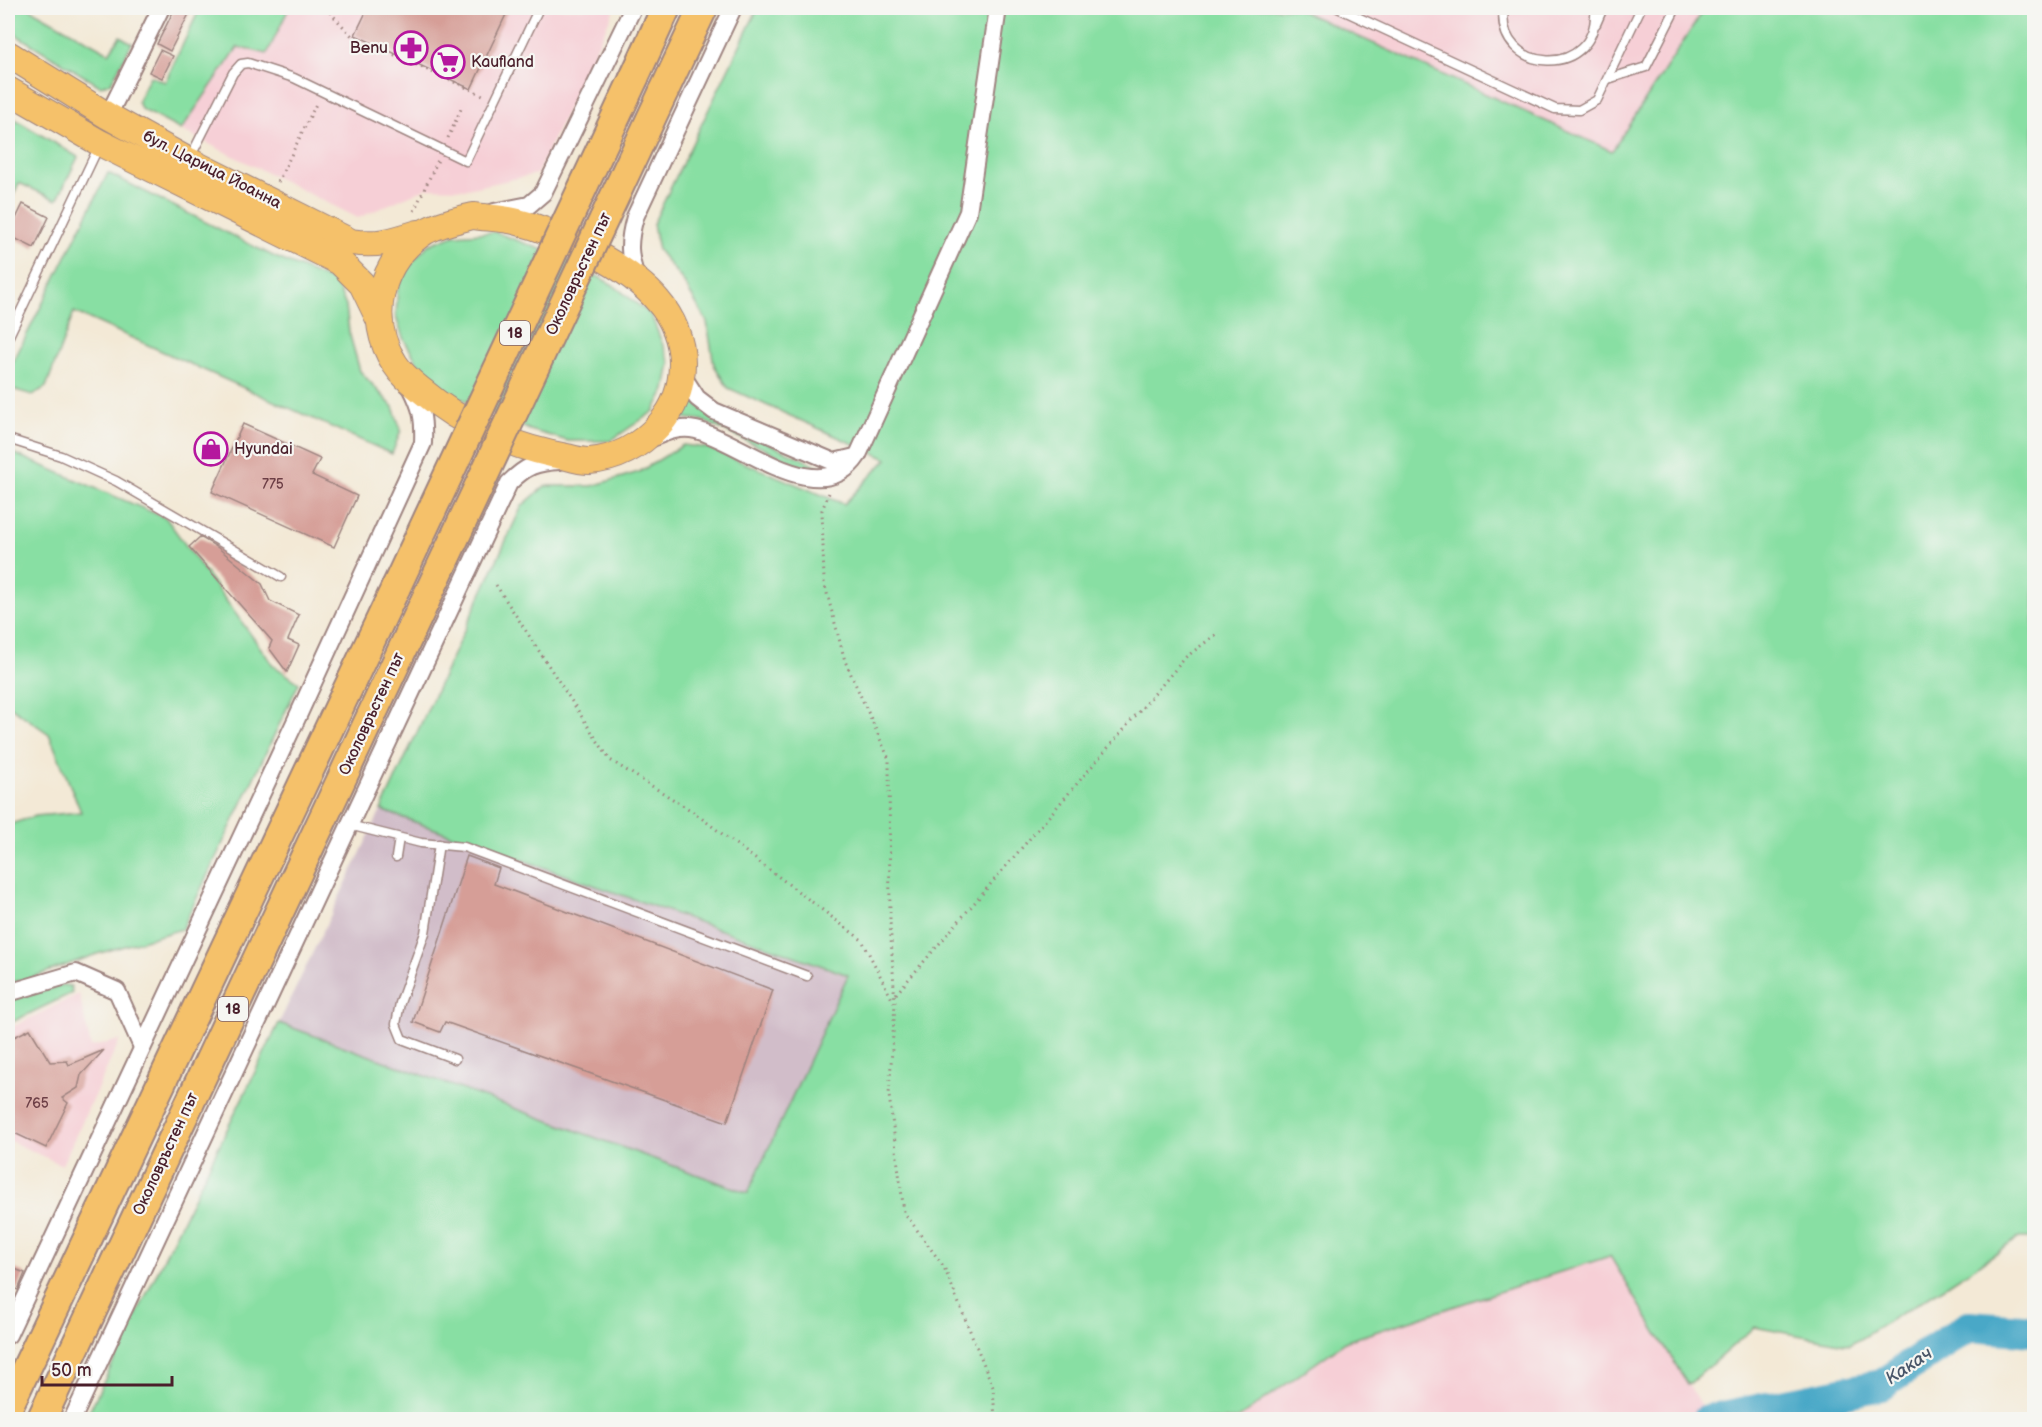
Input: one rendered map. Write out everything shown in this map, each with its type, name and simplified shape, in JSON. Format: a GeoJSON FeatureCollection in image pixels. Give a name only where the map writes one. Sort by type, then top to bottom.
{"type":"FeatureCollection","features":[{"type":"Feature","properties":{"kind":"highway","name":"Околовръстен път"},"geometry":{"type":"LineString","coordinates":[[8,1407],[396,587],[666,8]]}},
{"type":"Feature","properties":{"kind":"highway","name":"Околовръстен път"},"geometry":{"type":"LineString","coordinates":[[41,1419],[703,8]]}},
{"type":"Feature","properties":{"kind":"main road","name":"бул. Царица Йоанна"},"geometry":{"type":"LineString","coordinates":[[8,54],[108,116],[189,161],[351,242],[370,245],[386,243],[427,231]]}},
{"type":"Feature","properties":{"kind":"main road","name":"бул. Царица Йоанна"},"geometry":{"type":"LineString","coordinates":[[8,90],[100,143],[340,262],[362,284],[378,318],[384,342],[394,364],[404,376],[427,395],[459,417],[500,438],[541,452],[588,461]]}},
{"type":"Feature","properties":{"kind":"main road"},"geometry":{"type":"LineString","coordinates":[[378,318],[380,294],[397,256],[427,231],[449,221],[473,216],[516,221],[546,230],[568,239],[639,283],[658,301],[670,318],[680,346],[682,375],[677,396],[667,417],[645,441],[620,455],[588,461]]}},
{"type":"Feature","properties":{"kind":"street"},"geometry":{"type":"LineString","coordinates":[[108,116],[161,8]]}},
{"type":"Feature","properties":{"kind":"street"},"geometry":{"type":"LineString","coordinates":[[473,216],[529,205],[543,193],[633,8]]}},
{"type":"Feature","properties":{"kind":"street","name":"Околовръстен път"},"geometry":{"type":"LineString","coordinates":[[639,283],[630,262],[629,238],[634,217],[733,8]]}},
{"type":"Feature","properties":{"kind":"street"},"geometry":{"type":"LineString","coordinates":[[645,441],[674,429],[696,430],[791,472],[816,479],[836,475],[853,463],[968,212],[998,8]]}},
{"type":"Feature","properties":{"kind":"street"},"geometry":{"type":"LineString","coordinates":[[682,375],[697,398],[714,411],[834,462],[858,455]]}},
{"type":"Feature","properties":{"kind":"street"},"geometry":{"type":"LineString","coordinates":[[8,1335],[423,443],[424,418],[419,402],[404,376]]}},
{"type":"Feature","properties":{"kind":"street","name":"Околовръстен път"},"geometry":{"type":"LineString","coordinates":[[72,1419],[509,483],[523,469],[547,462],[588,461]]}},
{"type":"Feature","properties":{"kind":"street"},"geometry":{"type":"LineString","coordinates":[[8,993],[76,973],[117,991],[142,1047]]}},
{"type":"Feature","properties":{"kind":"lane"},"geometry":{"type":"LineString","coordinates":[[189,161],[233,73],[241,64],[248,63],[294,78],[466,161],[539,8]]}},
{"type":"Feature","properties":{"kind":"lane"},"geometry":{"type":"LineString","coordinates":[[1338,8],[1350,11],[1555,109],[1579,110],[1596,100],[1641,8]]}},
{"type":"Feature","properties":{"kind":"lane"},"geometry":{"type":"LineString","coordinates":[[1504,8],[1503,16],[1508,36],[1525,55],[1540,60],[1557,60],[1572,55],[1583,47],[1603,8]]}},
{"type":"Feature","properties":{"kind":"lane"},"geometry":{"type":"LineString","coordinates":[[1592,33],[1594,8]]}},
{"type":"Feature","properties":{"kind":"lane"},"geometry":{"type":"LineString","coordinates":[[1608,79],[1646,67],[1676,8]]}},
{"type":"Feature","properties":{"kind":"lane"},"geometry":{"type":"LineString","coordinates":[[8,338],[100,143]]}},
{"type":"Feature","properties":{"kind":"lane"},"geometry":{"type":"LineString","coordinates":[[8,439],[61,456],[116,481],[281,577]]}},
{"type":"Feature","properties":{"kind":"lane"},"geometry":{"type":"LineString","coordinates":[[349,825],[422,843],[464,847],[807,976]]}},
{"type":"Feature","properties":{"kind":"lane"},"geometry":{"type":"LineString","coordinates":[[396,857],[399,837]]}},
{"type":"Feature","properties":{"kind":"lane"},"geometry":{"type":"LineString","coordinates":[[439,844],[425,933],[400,1003],[396,1024],[402,1039],[455,1059]]}},
{"type":"Feature","properties":{"kind":"path"},"geometry":{"type":"LineString","coordinates":[[326,8],[352,36],[495,100]]}},
{"type":"Feature","properties":{"kind":"path"},"geometry":{"type":"LineString","coordinates":[[276,187],[321,92]]}},
{"type":"Feature","properties":{"kind":"path"},"geometry":{"type":"LineString","coordinates":[[836,475],[822,510],[824,582],[845,661],[890,759],[890,921],[895,1004],[889,1095],[904,1212],[944,1267],[993,1388],[995,1419]]}},
{"type":"Feature","properties":{"kind":"path"},"geometry":{"type":"LineString","coordinates":[[496,585],[610,760],[692,811],[862,940],[895,1004]]}},
{"type":"Feature","properties":{"kind":"path"},"geometry":{"type":"LineString","coordinates":[[895,996],[1186,657],[1218,633]]}},
{"type":"Feature","properties":{"kind":"path"},"geometry":{"type":"LineString","coordinates":[[1641,1419],[1656,1414]]}},
{"type":"Feature","properties":{"kind":"shaded area"},"geometry":{"type":"Polygon","coordinates":[[[289,8],[615,8],[537,174],[467,189],[426,188],[358,218],[181,130],[238,46],[267,54],[289,8]]]}},
{"type":"Feature","properties":{"kind":"shaded area"},"geometry":{"type":"Polygon","coordinates":[[[1296,8],[1705,8],[1612,151],[1296,8]]]}},
{"type":"Feature","properties":{"kind":"shaded area"},"geometry":{"type":"Polygon","coordinates":[[[381,810],[848,976],[748,1193],[279,1023],[381,810]]]}},
{"type":"Feature","properties":{"kind":"shaded area"},"geometry":{"type":"Polygon","coordinates":[[[79,994],[91,1047],[120,1040],[62,1165],[8,1140],[8,1029],[79,994]]]}},
{"type":"Feature","properties":{"kind":"shaded area"},"geometry":{"type":"Polygon","coordinates":[[[1611,1256],[1704,1410],[1697,1420],[1237,1420],[1347,1341],[1611,1256]]]}},
{"type":"Feature","properties":{"kind":"green space"},"geometry":{"type":"Polygon","coordinates":[[[8,8],[29,8],[109,53],[120,36],[132,43],[111,83],[100,86],[8,30],[8,8]]]}},
{"type":"Feature","properties":{"kind":"green space"},"geometry":{"type":"Polygon","coordinates":[[[200,8],[289,8],[267,54],[238,47],[181,130],[141,109],[138,101],[150,76],[165,82],[200,8]]]}},
{"type":"Feature","properties":{"kind":"green space"},"geometry":{"type":"Polygon","coordinates":[[[758,8],[1295,8],[1612,151],[1705,8],[2034,8],[2034,1238],[2019,1238],[1850,1345],[1754,1327],[1688,1385],[1610,1256],[1347,1341],[1237,1419],[85,1420],[279,1023],[748,1193],[848,975],[381,810],[522,506],[545,486],[592,486],[639,472],[683,445],[708,448],[844,504],[887,459],[728,388],[714,365],[707,322],[683,281],[658,250],[653,224],[758,8]]]}},
{"type":"Feature","properties":{"kind":"green space"},"geometry":{"type":"Polygon","coordinates":[[[8,115],[78,157],[57,200],[19,183],[8,207],[8,115]]]}},
{"type":"Feature","properties":{"kind":"green space"},"geometry":{"type":"Polygon","coordinates":[[[108,173],[275,257],[335,282],[346,306],[349,332],[360,371],[393,407],[401,430],[392,454],[74,312],[46,387],[33,395],[8,388],[8,372],[108,173]]]}},
{"type":"Feature","properties":{"kind":"green space"},"geometry":{"type":"Polygon","coordinates":[[[495,232],[564,258],[613,285],[651,315],[670,363],[665,390],[654,411],[610,441],[568,441],[530,430],[447,392],[417,362],[403,338],[396,317],[398,284],[409,266],[428,245],[454,235],[495,232]]]}},
{"type":"Feature","properties":{"kind":"green space"},"geometry":{"type":"Polygon","coordinates":[[[686,393],[711,417],[818,466],[819,469],[806,468],[701,420],[684,418],[672,420],[686,393]]]}},
{"type":"Feature","properties":{"kind":"green space"},"geometry":{"type":"Polygon","coordinates":[[[8,451],[166,518],[273,665],[299,683],[182,929],[97,954],[25,980],[8,983],[8,825],[35,816],[81,812],[49,734],[8,705],[8,451]]]}},
{"type":"Feature","properties":{"kind":"green space"},"geometry":{"type":"Polygon","coordinates":[[[62,985],[71,986],[72,993],[8,1024],[8,1001],[62,985]]]}},
{"type":"Feature","properties":{"kind":"building"},"geometry":{"type":"Polygon","coordinates":[[[175,8],[192,8],[170,51],[157,44],[175,8]]]}},
{"type":"Feature","properties":{"kind":"building","name":"Kaufland"},"geometry":{"type":"Polygon","coordinates":[[[368,8],[509,8],[471,89],[355,35],[368,8]]]}},
{"type":"Feature","properties":{"kind":"building"},"geometry":{"type":"Polygon","coordinates":[[[160,50],[173,56],[162,78],[149,72],[160,50]]]}},
{"type":"Feature","properties":{"kind":"building"},"geometry":{"type":"Polygon","coordinates":[[[23,204],[49,217],[34,248],[8,235],[23,204]]]}},
{"type":"Feature","properties":{"kind":"building"},"geometry":{"type":"Polygon","coordinates":[[[243,424],[320,459],[312,475],[357,496],[334,547],[212,492],[243,424]]]}},
{"type":"Feature","properties":{"kind":"building"},"geometry":{"type":"Polygon","coordinates":[[[200,537],[217,547],[262,584],[270,601],[299,615],[288,640],[299,645],[287,672],[269,648],[272,641],[189,547],[200,537]]]}},
{"type":"Feature","properties":{"kind":"building"},"geometry":{"type":"Polygon","coordinates":[[[467,856],[499,868],[494,884],[773,990],[727,1122],[445,1022],[440,1032],[413,1022],[467,856]]]}},
{"type":"Feature","properties":{"kind":"building"},"geometry":{"type":"Polygon","coordinates":[[[30,1029],[50,1062],[67,1061],[69,1065],[104,1050],[81,1075],[78,1088],[62,1098],[68,1103],[46,1148],[8,1130],[8,1040],[30,1029]]]}},
{"type":"Feature","properties":{"kind":"building"},"geometry":{"type":"Polygon","coordinates":[[[12,1268],[25,1273],[18,1290],[8,1285],[12,1268]]]}},
{"type":"Feature","properties":{"kind":"waterway","name":"Какач"},"geometry":{"type":"LineString","coordinates":[[1708,1420],[1881,1385],[1969,1326],[2034,1331]]}},
{"type":"Feature","properties":{"kind":"place","name":"Benu"},"geometry":{"type":"Point","coordinates":[411,48]}},
{"type":"Feature","properties":{"kind":"place","name":"Kaufland"},"geometry":{"type":"Point","coordinates":[448,62]}},
{"type":"Feature","properties":{"kind":"place","name":"Hyundai"},"geometry":{"type":"Point","coordinates":[211,449]}}]}
